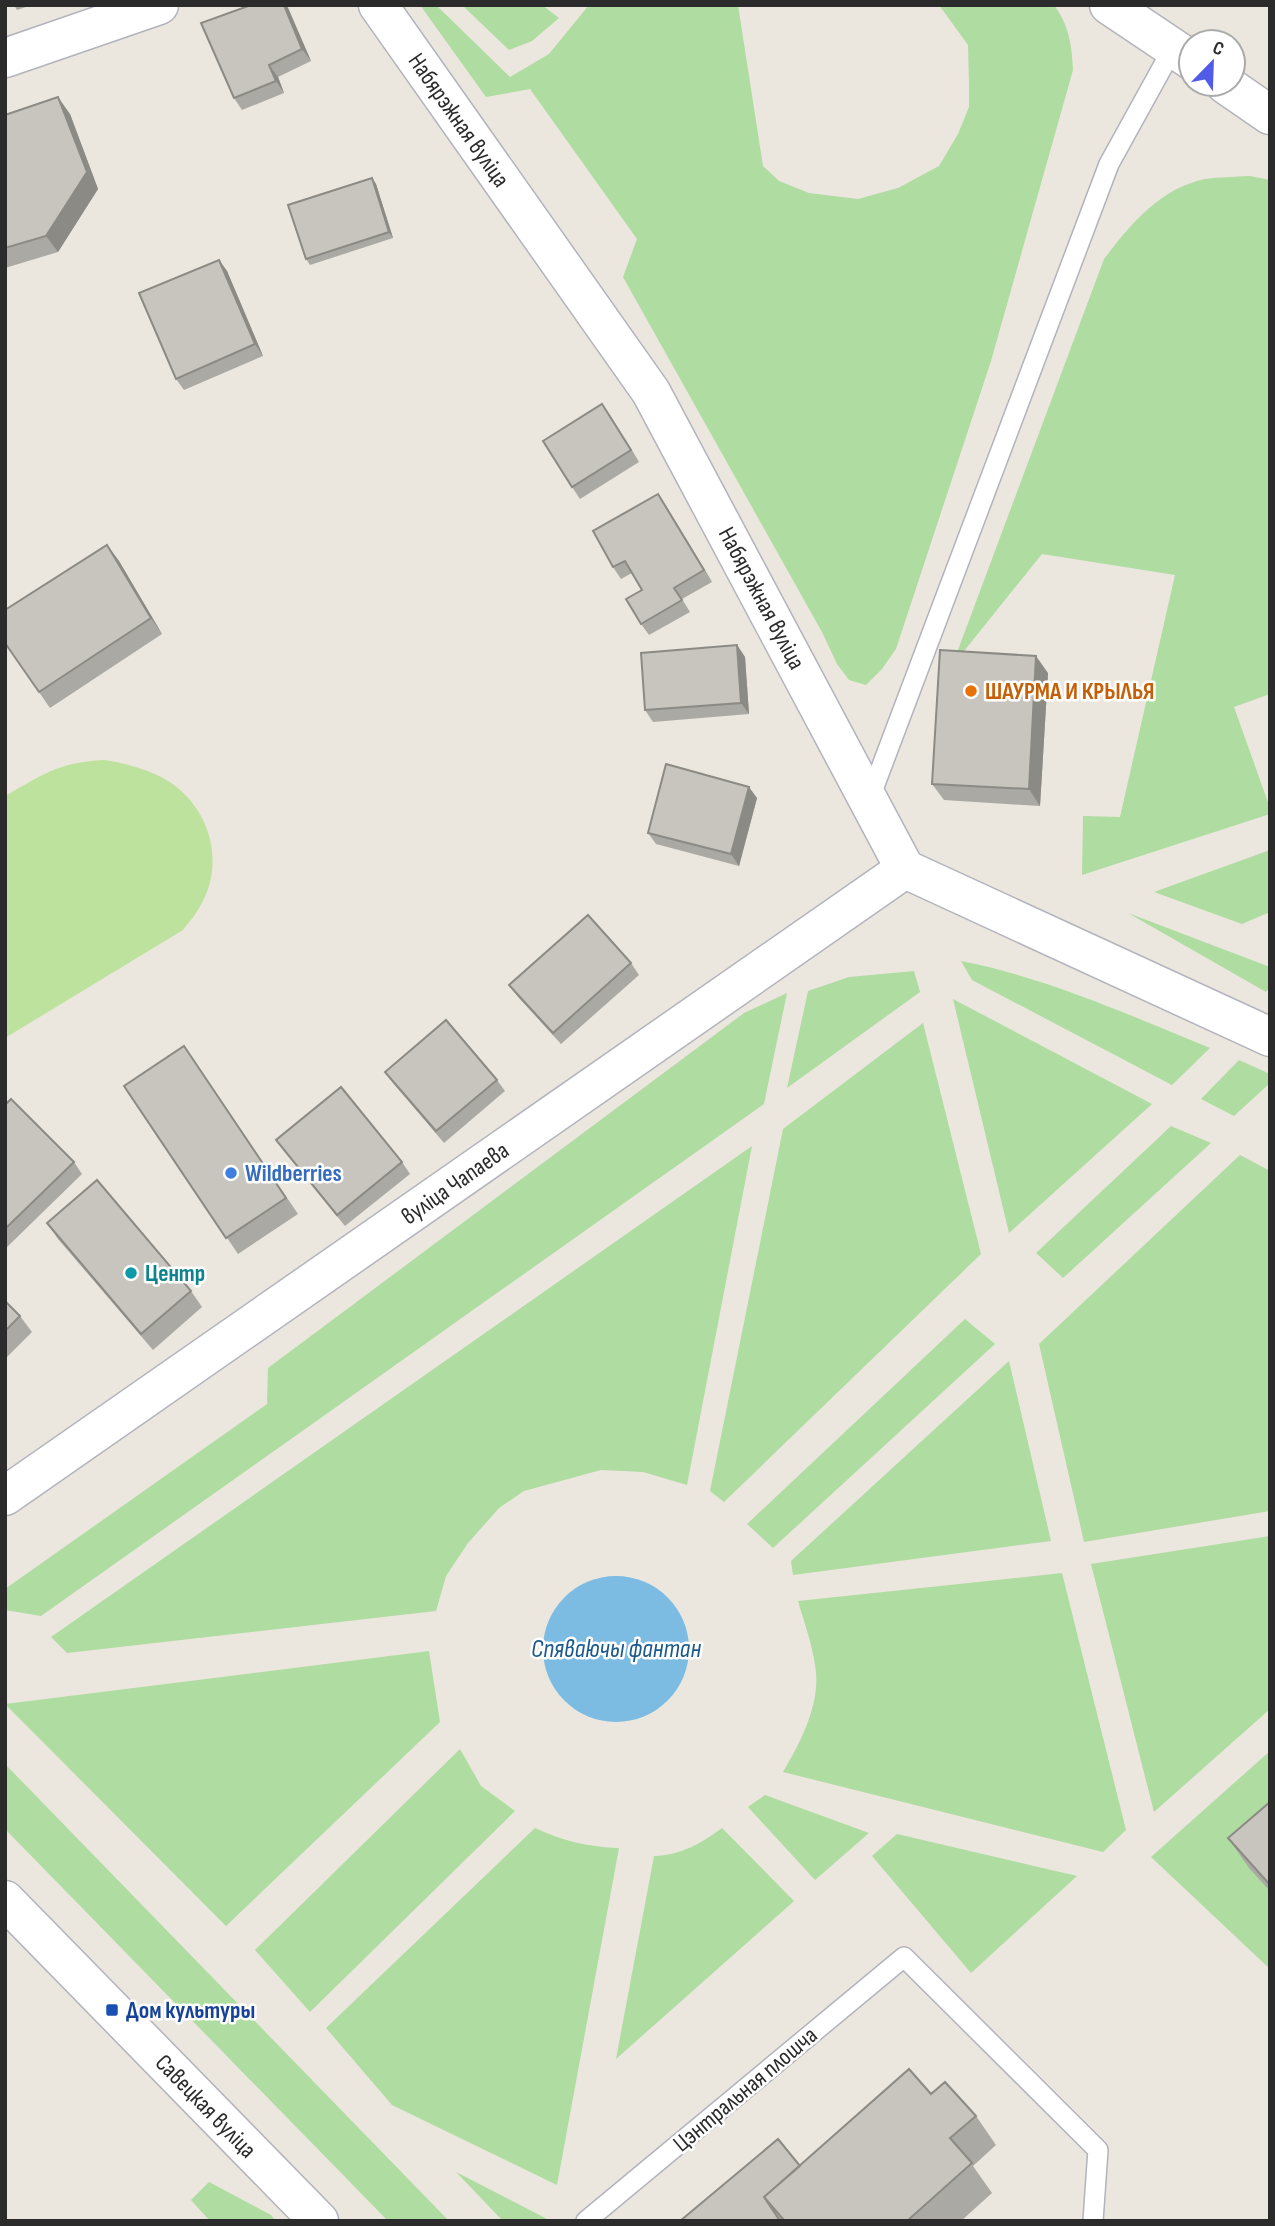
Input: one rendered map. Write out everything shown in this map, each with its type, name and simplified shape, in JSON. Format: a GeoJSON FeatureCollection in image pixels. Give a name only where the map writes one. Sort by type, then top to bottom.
{"type":"FeatureCollection","features":[{"type":"Feature","properties":{"kind":"street"},"geometry":{"type":"LineString","coordinates":[[5,58],[159,5]]}},
{"type":"Feature","properties":{"kind":"street","name":"Набярэжная вуліца"},"geometry":{"type":"LineString","coordinates":[[378,5],[651,392],[905,869]]}},
{"type":"Feature","properties":{"kind":"street"},"geometry":{"type":"LineString","coordinates":[[1109,5],[1177,51]]}},
{"type":"Feature","properties":{"kind":"street"},"geometry":{"type":"LineString","coordinates":[[1245,98],[1270,115]]}},
{"type":"Feature","properties":{"kind":"street"},"geometry":{"type":"LineString","coordinates":[[905,869],[1270,1037]]}},
{"type":"Feature","properties":{"kind":"street","name":"вуліца Чапаева"},"geometry":{"type":"LineString","coordinates":[[5,1496],[905,869]]}},
{"type":"Feature","properties":{"kind":"street","name":"Савецкая вуліца"},"geometry":{"type":"LineString","coordinates":[[5,1900],[318,2221]]}},
{"type":"Feature","properties":{"kind":"lane"},"geometry":{"type":"LineString","coordinates":[[869,800],[1109,164],[1177,62]]}},
{"type":"Feature","properties":{"kind":"lane","name":"Цэнтральная плошча"},"geometry":{"type":"LineString","coordinates":[[586,2221],[904,1957],[1098,2150],[1093,2221]]}},
{"type":"Feature","properties":{"kind":"green space"},"geometry":{"type":"Polygon","coordinates":[[[420,5],[436,5],[510,77],[549,54],[589,5],[738,5],[763,166],[779,181],[809,193],[858,199],[898,188],[939,166],[958,134],[969,107],[968,45],[939,5],[1054,5],[1069,36],[1073,70],[991,361],[896,649],[866,685],[849,680],[837,664],[822,632],[623,277],[637,239],[530,89],[486,97],[420,5]]]}},
{"type":"Feature","properties":{"kind":"green space"},"geometry":{"type":"Polygon","coordinates":[[[462,5],[542,5],[559,18],[532,41],[509,50],[462,5]]]}},
{"type":"Feature","properties":{"kind":"green space"},"geometry":{"type":"Polygon","coordinates":[[[1250,176],[1270,180],[1270,694],[1234,707],[1270,814],[1082,875],[1083,816],[1120,817],[1175,575],[1042,554],[952,666],[1104,259],[1147,210],[1174,191],[1205,179],[1250,176]]]}},
{"type":"Feature","properties":{"kind":"green space"},"geometry":{"type":"Polygon","coordinates":[[[105,760],[157,775],[174,785],[189,799],[208,832],[212,870],[208,889],[183,930],[5,1038],[5,796],[63,766],[105,760]]]}},
{"type":"Feature","properties":{"kind":"green space"},"geometry":{"type":"Polygon","coordinates":[[[1270,850],[1270,912],[1242,924],[1154,892],[1270,850]]]}},
{"type":"Feature","properties":{"kind":"green space"},"geometry":{"type":"Polygon","coordinates":[[[1128,913],[1270,967],[1270,987],[1266,992],[1128,913]]]}},
{"type":"Feature","properties":{"kind":"green space"},"geometry":{"type":"Polygon","coordinates":[[[961,961],[1057,987],[1210,1048],[1172,1085],[972,980],[961,961]]]}},
{"type":"Feature","properties":{"kind":"green space"},"geometry":{"type":"Polygon","coordinates":[[[914,971],[920,992],[787,1088],[808,991],[849,977],[914,971]]]}},
{"type":"Feature","properties":{"kind":"green space"},"geometry":{"type":"Polygon","coordinates":[[[787,993],[764,1104],[41,1616],[5,1610],[5,1589],[267,1404],[268,1368],[744,1013],[787,993]]]}},
{"type":"Feature","properties":{"kind":"green space"},"geometry":{"type":"Polygon","coordinates":[[[953,999],[1152,1104],[1009,1233],[953,999]]]}},
{"type":"Feature","properties":{"kind":"green space"},"geometry":{"type":"Polygon","coordinates":[[[923,1023],[981,1254],[724,1502],[710,1491],[783,1129],[923,1023]]]}},
{"type":"Feature","properties":{"kind":"green space"},"geometry":{"type":"Polygon","coordinates":[[[1239,1060],[1270,1074],[1270,1083],[1234,1116],[1201,1099],[1239,1060]]]}},
{"type":"Feature","properties":{"kind":"green space"},"geometry":{"type":"Polygon","coordinates":[[[1171,1126],[1211,1143],[1063,1278],[1036,1253],[1171,1126]]]}},
{"type":"Feature","properties":{"kind":"green space"},"geometry":{"type":"Polygon","coordinates":[[[752,1146],[687,1485],[643,1472],[601,1470],[524,1491],[499,1508],[468,1543],[446,1576],[436,1611],[67,1653],[51,1637],[752,1146]]]}},
{"type":"Feature","properties":{"kind":"green space"},"geometry":{"type":"Polygon","coordinates":[[[1240,1155],[1270,1171],[1270,1511],[1084,1542],[1039,1344],[1240,1155]]]}},
{"type":"Feature","properties":{"kind":"green space"},"geometry":{"type":"Polygon","coordinates":[[[965,1319],[995,1344],[773,1548],[747,1524],[965,1319]]]}},
{"type":"Feature","properties":{"kind":"green space"},"geometry":{"type":"Polygon","coordinates":[[[1009,1361],[1051,1541],[793,1575],[791,1561],[1009,1361]]]}},
{"type":"Feature","properties":{"kind":"green space"},"geometry":{"type":"Polygon","coordinates":[[[1270,1536],[1270,1709],[1154,1812],[1091,1564],[1270,1536]]]}},
{"type":"Feature","properties":{"kind":"green space"},"geometry":{"type":"Polygon","coordinates":[[[1062,1573],[1126,1830],[1103,1852],[783,1772],[803,1734],[815,1693],[814,1657],[798,1601],[1062,1573]]]}},
{"type":"Feature","properties":{"kind":"green space"},"geometry":{"type":"Polygon","coordinates":[[[429,1651],[440,1722],[226,1926],[5,1704],[429,1651]]]}},
{"type":"Feature","properties":{"kind":"green space"},"geometry":{"type":"Polygon","coordinates":[[[460,1749],[481,1786],[515,1811],[310,2012],[255,1950],[460,1749]]]}},
{"type":"Feature","properties":{"kind":"green space"},"geometry":{"type":"Polygon","coordinates":[[[1270,1751],[1270,1969],[1151,1857],[1270,1751]]]}},
{"type":"Feature","properties":{"kind":"green space"},"geometry":{"type":"Polygon","coordinates":[[[5,1764],[449,2221],[388,2221],[5,1829],[5,1764]]]}},
{"type":"Feature","properties":{"kind":"green space"},"geometry":{"type":"Polygon","coordinates":[[[765,1795],[869,1833],[815,1880],[748,1807],[765,1795]]]}},
{"type":"Feature","properties":{"kind":"green space"},"geometry":{"type":"Polygon","coordinates":[[[535,1828],[576,1842],[619,1848],[557,2185],[392,2105],[326,2028],[535,1828]]]}},
{"type":"Feature","properties":{"kind":"green space"},"geometry":{"type":"Polygon","coordinates":[[[722,1828],[794,1901],[616,2059],[654,1856],[690,1848],[722,1828]]]}},
{"type":"Feature","properties":{"kind":"green space"},"geometry":{"type":"Polygon","coordinates":[[[897,1834],[1077,1876],[971,1973],[872,1856],[897,1834]]]}},
{"type":"Feature","properties":{"kind":"green space"},"geometry":{"type":"Polygon","coordinates":[[[456,2172],[551,2221],[503,2221],[456,2172]]]}},
{"type":"Feature","properties":{"kind":"green space"},"geometry":{"type":"Polygon","coordinates":[[[209,2182],[271,2215],[276,2221],[210,2221],[191,2200],[209,2182]]]}},
{"type":"Feature","properties":{"kind":"water","name":"Спяваючы фантан"},"geometry":{"type":"Polygon","coordinates":[[[616,1576],[644,1581],[668,1597],[684,1621],[689,1649],[684,1677],[668,1701],[644,1717],[616,1722],[588,1717],[564,1701],[548,1677],[543,1649],[548,1621],[564,1597],[588,1581],[616,1576]]]}},
{"type":"Feature","properties":{"kind":"building"},"geometry":{"type":"Polygon","coordinates":[[[251,5],[284,5],[302,49],[269,65],[276,81],[234,98],[201,23],[251,5]]]}},
{"type":"Feature","properties":{"kind":"building"},"geometry":{"type":"Polygon","coordinates":[[[58,97],[87,172],[46,236],[5,248],[5,115],[58,97]]]}},
{"type":"Feature","properties":{"kind":"building"},"geometry":{"type":"Polygon","coordinates":[[[372,178],[389,232],[306,259],[288,205],[372,178]]]}},
{"type":"Feature","properties":{"kind":"building"},"geometry":{"type":"Polygon","coordinates":[[[219,260],[255,344],[176,379],[139,293],[219,260]]]}},
{"type":"Feature","properties":{"kind":"building"},"geometry":{"type":"Polygon","coordinates":[[[602,404],[631,450],[572,487],[543,441],[602,404]]]}},
{"type":"Feature","properties":{"kind":"building"},"geometry":{"type":"Polygon","coordinates":[[[658,494],[704,570],[674,588],[682,600],[641,624],[626,599],[642,590],[625,561],[613,567],[593,531],[658,494]]]}},
{"type":"Feature","properties":{"kind":"building"},"geometry":{"type":"Polygon","coordinates":[[[107,545],[151,618],[39,692],[5,643],[5,610],[107,545]]]}},
{"type":"Feature","properties":{"kind":"building"},"geometry":{"type":"Polygon","coordinates":[[[737,645],[741,703],[645,710],[641,653],[737,645]]]}},
{"type":"Feature","properties":{"kind":"building"},"geometry":{"type":"Polygon","coordinates":[[[940,650],[1036,656],[1029,789],[932,784],[940,650]]]}},
{"type":"Feature","properties":{"kind":"building"},"geometry":{"type":"Polygon","coordinates":[[[666,764],[749,787],[731,854],[648,833],[666,764]]]}},
{"type":"Feature","properties":{"kind":"building"},"geometry":{"type":"Polygon","coordinates":[[[588,915],[631,963],[553,1033],[509,985],[588,915]]]}},
{"type":"Feature","properties":{"kind":"building"},"geometry":{"type":"Polygon","coordinates":[[[446,1020],[497,1080],[436,1131],[385,1072],[446,1020]]]}},
{"type":"Feature","properties":{"kind":"building"},"geometry":{"type":"Polygon","coordinates":[[[184,1046],[286,1198],[226,1238],[124,1086],[184,1046]]]}},
{"type":"Feature","properties":{"kind":"building"},"geometry":{"type":"Polygon","coordinates":[[[341,1087],[402,1162],[337,1215],[276,1140],[341,1087]]]}},
{"type":"Feature","properties":{"kind":"building"},"geometry":{"type":"Polygon","coordinates":[[[11,1099],[74,1162],[5,1229],[5,1105],[11,1099]]]}},
{"type":"Feature","properties":{"kind":"building","name":"Центр"},"geometry":{"type":"Polygon","coordinates":[[[97,1180],[191,1291],[141,1334],[47,1223],[97,1180]]]}},
{"type":"Feature","properties":{"kind":"building"},"geometry":{"type":"Polygon","coordinates":[[[5,1301],[20,1316],[5,1331],[5,1301]]]}},
{"type":"Feature","properties":{"kind":"building"},"geometry":{"type":"Polygon","coordinates":[[[1270,1802],[1270,1885],[1228,1838],[1270,1802]]]}},
{"type":"Feature","properties":{"kind":"building"},"geometry":{"type":"Polygon","coordinates":[[[909,2069],[931,2094],[945,2082],[976,2116],[950,2138],[972,2163],[907,2221],[781,2221],[783,2219],[764,2197],[909,2069]]]}},
{"type":"Feature","properties":{"kind":"building"},"geometry":{"type":"Polygon","coordinates":[[[778,2139],[800,2166],[764,2197],[780,2221],[680,2221],[778,2139]]]}},
{"type":"Feature","properties":{"kind":"place","name":"ШАУРМА И КРЫЛЬЯ"},"geometry":{"type":"Point","coordinates":[971,691]}},
{"type":"Feature","properties":{"kind":"place","name":"Wildberries"},"geometry":{"type":"Point","coordinates":[231,1173]}},
{"type":"Feature","properties":{"kind":"place","name":"Центр"},"geometry":{"type":"Point","coordinates":[131,1273]}},
{"type":"Feature","properties":{"kind":"place","name":"Дом культуры"},"geometry":{"type":"Point","coordinates":[112,2010]}}]}
